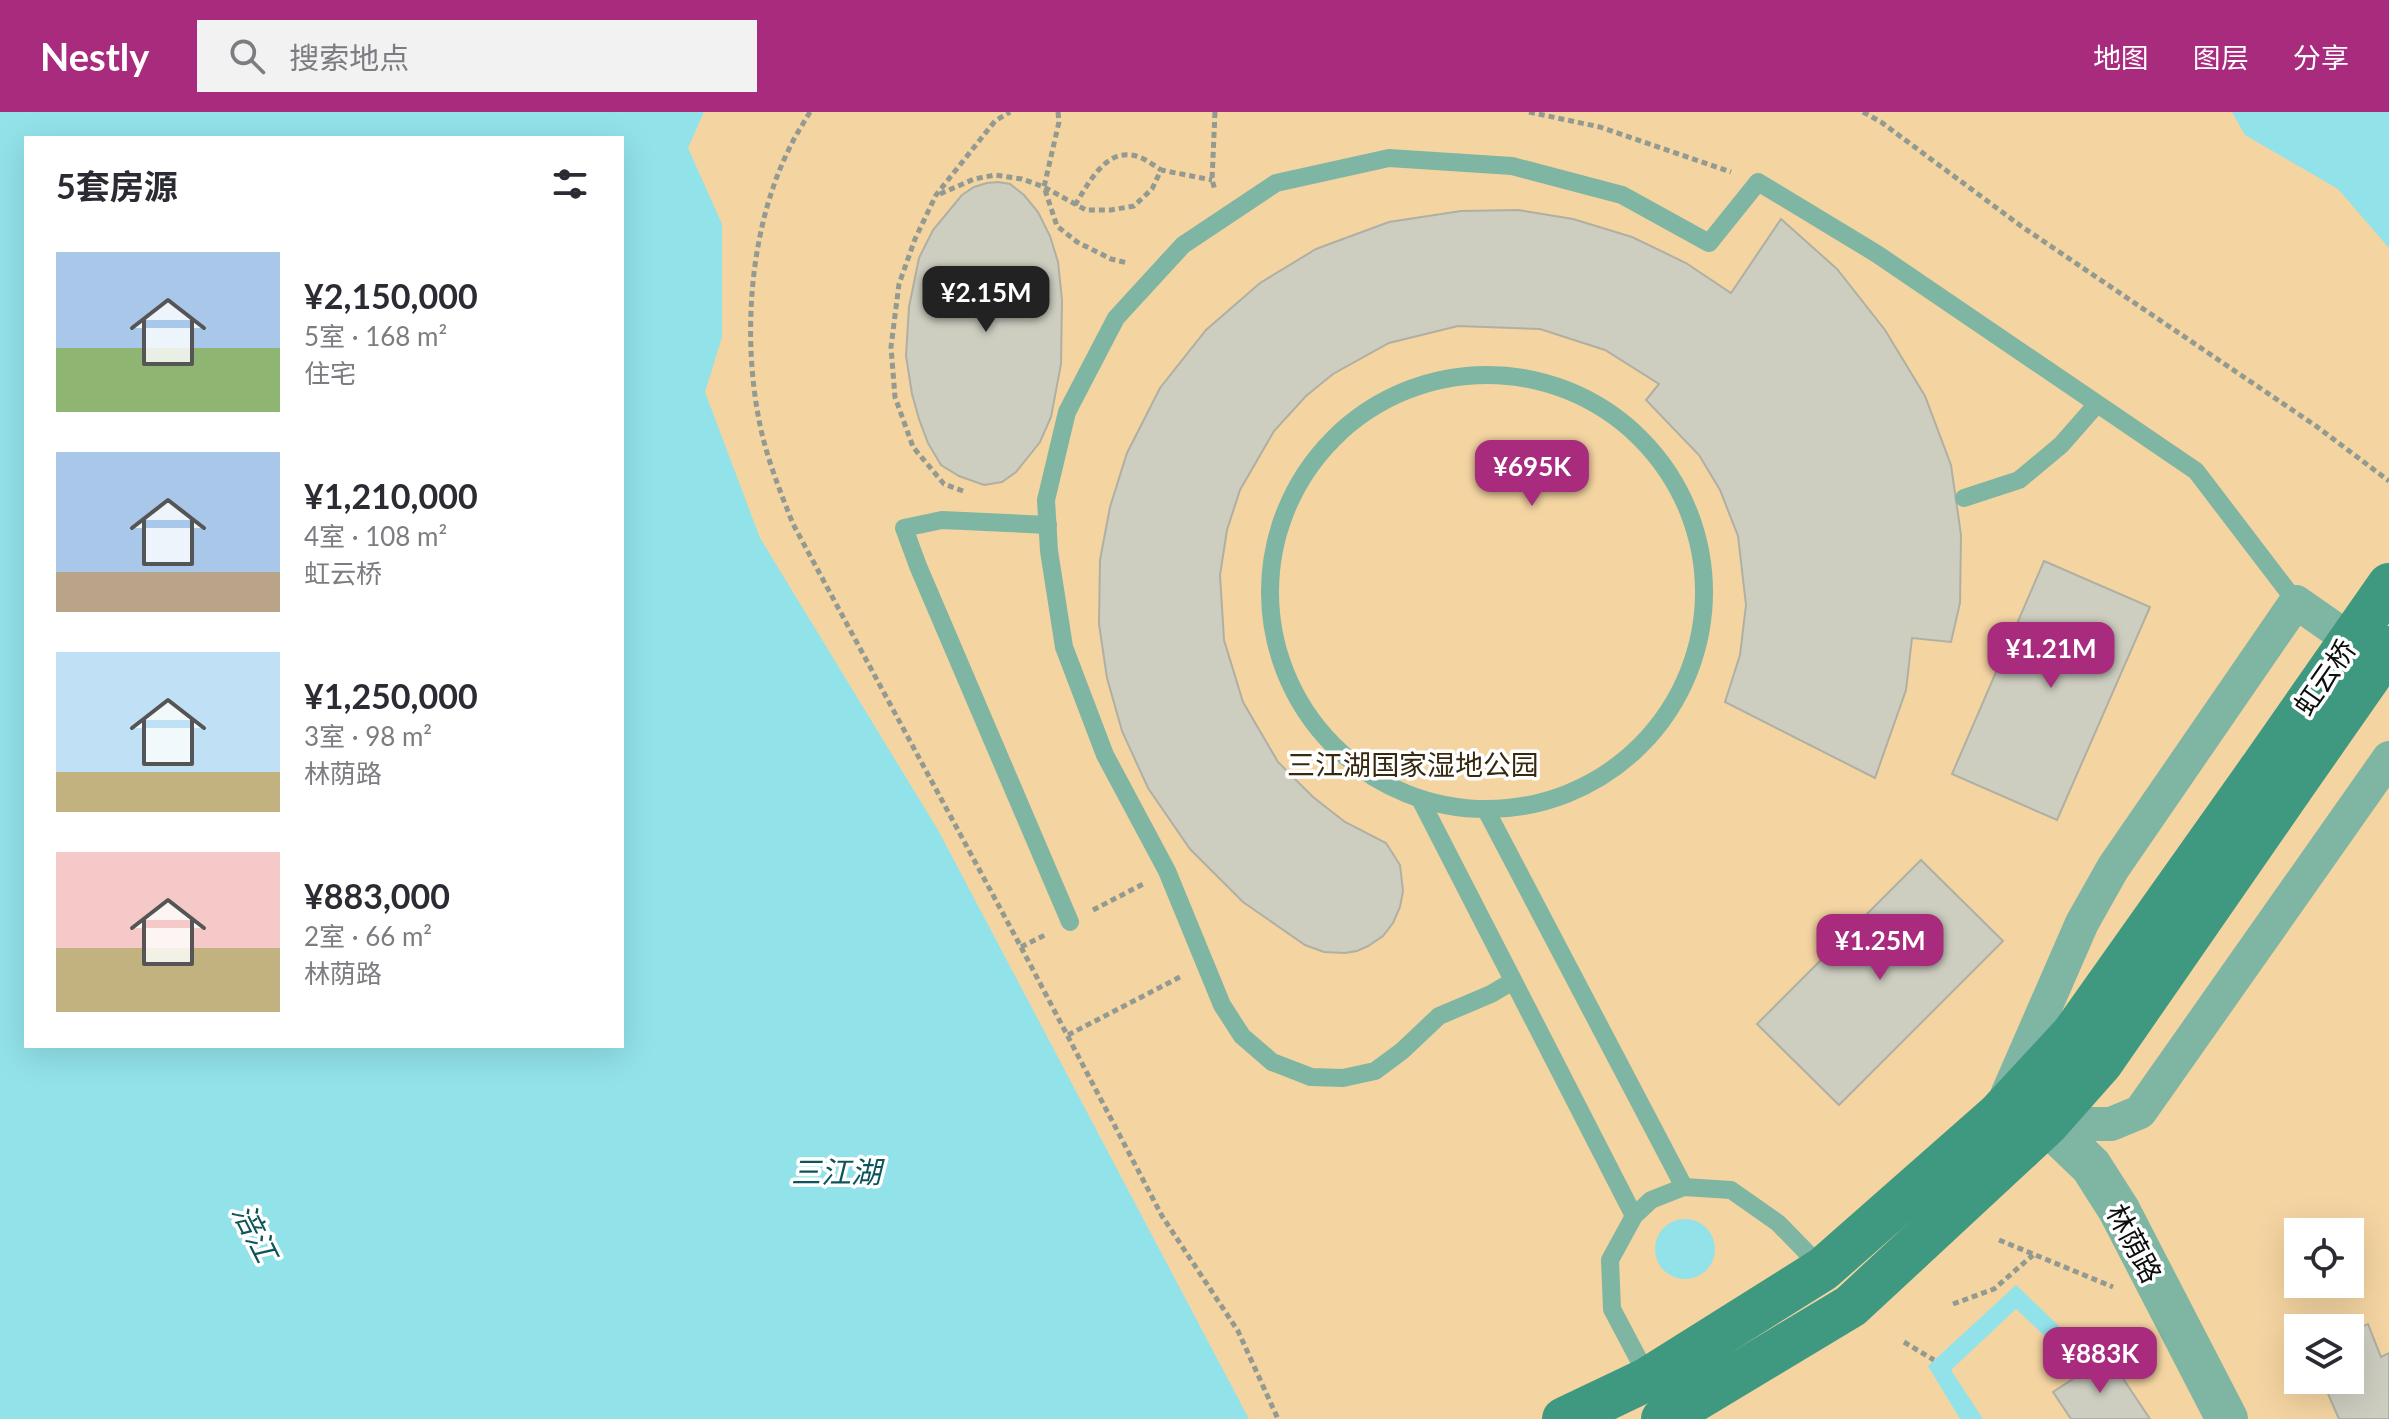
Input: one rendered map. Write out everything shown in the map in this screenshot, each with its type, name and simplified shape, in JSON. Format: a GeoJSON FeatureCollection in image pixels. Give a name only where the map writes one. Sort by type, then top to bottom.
{"type":"FeatureCollection","features":[{"type":"Feature","properties":{"kind":"main road","name":"虹云桥"},"geometry":{"type":"LineString","coordinates":[[2275,780],[2389,585]]}},
{"type":"Feature","properties":{"kind":"main road","name":"虹云桥"},"geometry":{"type":"LineString","coordinates":[[2275,780],[2389,648]]}},
{"type":"Feature","properties":{"kind":"main road"},"geometry":{"type":"LineString","coordinates":[[1664,1404],[1999,1114],[2073,1034],[2275,780]]}},
{"type":"Feature","properties":{"kind":"main road"},"geometry":{"type":"LineString","coordinates":[[1564,1419],[1664,1404],[1851,1306],[2047,1124],[2101,1063],[2275,780]]}},
{"type":"Feature","properties":{"kind":"street"},"geometry":{"type":"LineString","coordinates":[[1999,1114],[2082,923],[2105,882],[2296,602],[2389,667]]}},
{"type":"Feature","properties":{"kind":"street"},"geometry":{"type":"LineString","coordinates":[[2047,1124],[2111,1124],[2140,1112],[2389,758]]}},
{"type":"Feature","properties":{"kind":"street","name":"林荫路"},"geometry":{"type":"LineString","coordinates":[[2047,1124],[2091,1166],[2119,1210],[2227,1419]]}},
{"type":"Feature","properties":{"kind":"lane"},"geometry":{"type":"LineString","coordinates":[[1513,981],[1439,1016],[1402,1051],[1375,1071],[1343,1078],[1311,1077],[1272,1062],[1242,1036],[1222,1005],[1167,871],[1105,755],[1064,647],[1049,551],[1046,500],[1067,412],[1116,318],[1159,270],[1183,245],[1276,183],[1389,158],[1512,166],[1622,195],[1709,243],[1758,182],[1877,254],[2196,471],[2296,602]]}},
{"type":"Feature","properties":{"kind":"lane"},"geometry":{"type":"LineString","coordinates":[[1455,376],[1527,378],[1594,402],[1650,447],[1688,508],[1705,577],[1698,649],[1669,714],[1620,766],[1557,800],[1486,810],[1446,807],[1420,799],[1346,759],[1299,704],[1272,638],[1269,566],[1288,498],[1296,486],[1330,439],[1387,397],[1455,376]]}},
{"type":"Feature","properties":{"kind":"lane"},"geometry":{"type":"LineString","coordinates":[[1964,498],[2019,480],[2061,445],[2097,404]]}},
{"type":"Feature","properties":{"kind":"lane"},"geometry":{"type":"LineString","coordinates":[[1048,525],[942,520],[904,528],[1070,922]]}},
{"type":"Feature","properties":{"kind":"lane"},"geometry":{"type":"LineString","coordinates":[[1420,799],[1634,1216]]}},
{"type":"Feature","properties":{"kind":"lane"},"geometry":{"type":"LineString","coordinates":[[1486,810],[1684,1187]]}},
{"type":"Feature","properties":{"kind":"lane"},"geometry":{"type":"LineString","coordinates":[[1664,1404],[1612,1309],[1610,1260],[1634,1216],[1651,1200],[1684,1187],[1731,1190],[1778,1223],[1823,1269]]}},
{"type":"Feature","properties":{"kind":"path"},"geometry":{"type":"LineString","coordinates":[[810,112],[788,151],[768,204],[757,253],[751,309],[752,370],[760,425],[775,479],[793,524],[1162,1216],[1238,1331],[1278,1419]]}},
{"type":"Feature","properties":{"kind":"path"},"geometry":{"type":"LineString","coordinates":[[968,493],[944,484],[913,447],[895,397],[891,347],[899,284],[915,239],[936,195],[995,121],[1010,112]]}},
{"type":"Feature","properties":{"kind":"path"},"geometry":{"type":"LineString","coordinates":[[1058,112],[1059,122],[1044,187],[1057,226],[1077,242],[1111,259],[1159,270]]}},
{"type":"Feature","properties":{"kind":"path"},"geometry":{"type":"LineString","coordinates":[[1215,112],[1212,180],[1225,216]]}},
{"type":"Feature","properties":{"kind":"path"},"geometry":{"type":"LineString","coordinates":[[1529,112],[1600,127],[1758,182]]}},
{"type":"Feature","properties":{"kind":"path"},"geometry":{"type":"LineString","coordinates":[[1863,112],[1881,122],[2021,226],[2316,426],[2389,481]]}},
{"type":"Feature","properties":{"kind":"path"},"geometry":{"type":"LineString","coordinates":[[1075,205],[1093,176],[1107,161],[1128,154],[1142,158],[1161,170],[1212,180]]}},
{"type":"Feature","properties":{"kind":"path"},"geometry":{"type":"LineString","coordinates":[[936,195],[974,179],[995,175],[1022,179],[1044,187],[1086,210],[1111,210],[1134,206],[1152,189],[1161,170]]}},
{"type":"Feature","properties":{"kind":"path"},"geometry":{"type":"LineString","coordinates":[[1100,907],[1167,871]]}},
{"type":"Feature","properties":{"kind":"path"},"geometry":{"type":"LineString","coordinates":[[1068,1035],[1205,964]]}},
{"type":"Feature","properties":{"kind":"path"},"geometry":{"type":"LineString","coordinates":[[1999,1240],[2114,1288]]}},
{"type":"Feature","properties":{"kind":"path"},"geometry":{"type":"LineString","coordinates":[[1953,1304],[1994,1289],[2033,1255]]}},
{"type":"Feature","properties":{"kind":"path"},"geometry":{"type":"LineString","coordinates":[[1904,1342],[1934,1360]]}},
{"type":"Feature","properties":{"kind":"green space","name":"三江湖国家湿地公园"},"geometry":{"type":"Polygon","coordinates":[[[0,112],[2389,112],[2389,1419],[0,1419],[0,112]]]}},
{"type":"Feature","properties":{"kind":"water","name":"三江湖"},"geometry":{"type":"Polygon","coordinates":[[[0,112],[704,112],[688,148],[722,224],[722,337],[705,392],[760,538],[938,830],[1249,1419],[0,1419],[0,112]]]}},
{"type":"Feature","properties":{"kind":"water"},"geometry":{"type":"Polygon","coordinates":[[[2232,112],[2389,112],[2389,248],[2338,189],[2245,135],[2232,112]]]}},
{"type":"Feature","properties":{"kind":"water"},"geometry":{"type":"Polygon","coordinates":[[[1685,1219],[1697,1221],[1706,1228],[1713,1237],[1713,1261],[1706,1270],[1697,1277],[1685,1279],[1673,1277],[1664,1270],[1657,1261],[1655,1249],[1657,1237],[1664,1228],[1673,1221],[1685,1219]]]}},
{"type":"Feature","properties":{"kind":"water"},"geometry":{"type":"Polygon","coordinates":[[[2016,1285],[2060,1327],[2049,1340],[2016,1309],[1951,1370],[1983,1419],[1960,1419],[1928,1366],[2016,1285]]]}},
{"type":"Feature","properties":{"kind":"building"},"geometry":{"type":"Polygon","coordinates":[[[998,182],[1010,184],[1024,195],[1038,212],[1050,236],[1058,262],[1062,300],[1061,364],[1051,417],[1040,442],[1016,472],[1002,482],[984,485],[941,465],[919,419],[906,356],[909,307],[919,258],[933,230],[962,195],[974,187],[998,182]]]}},
{"type":"Feature","properties":{"kind":"building"},"geometry":{"type":"Polygon","coordinates":[[[1518,210],[1573,219],[1632,237],[1686,263],[1731,293],[1781,219],[1837,269],[1885,330],[1925,396],[1951,465],[1961,535],[1960,603],[1951,642],[1912,638],[1906,690],[1875,778],[1725,702],[1740,655],[1746,605],[1738,536],[1720,490],[1699,455],[1646,400],[1659,384],[1605,350],[1540,329],[1458,326],[1389,343],[1333,374],[1306,396],[1274,431],[1240,490],[1227,530],[1220,575],[1224,640],[1243,702],[1278,762],[1313,797],[1345,822],[1386,843],[1400,865],[1403,891],[1400,907],[1383,936],[1357,951],[1324,952],[1305,945],[1243,902],[1190,849],[1148,788],[1122,731],[1107,678],[1099,624],[1100,560],[1110,507],[1127,453],[1160,388],[1206,330],[1260,283],[1316,249],[1389,222],[1461,211],[1518,210]]]}},
{"type":"Feature","properties":{"kind":"building"},"geometry":{"type":"Polygon","coordinates":[[[2044,561],[2150,607],[2057,820],[1952,774],[2044,561]]]}},
{"type":"Feature","properties":{"kind":"building"},"geometry":{"type":"Polygon","coordinates":[[[1921,860],[2003,941],[1839,1105],[1757,1024],[1921,860]]]}},
{"type":"Feature","properties":{"kind":"building"},"geometry":{"type":"Polygon","coordinates":[[[2368,1324],[2381,1357],[2389,1353],[2389,1419],[2339,1419],[2328,1394],[2364,1394],[2364,1326],[2368,1324]]]}},
{"type":"Feature","properties":{"kind":"building"},"geometry":{"type":"Polygon","coordinates":[[[2108,1356],[2150,1419],[2071,1419],[2053,1392],[2108,1356]]]}},
{"type":"Feature","properties":{"kind":"water label","name":"涪江"},"geometry":{"type":"Point","coordinates":[256,1232]}}]}
